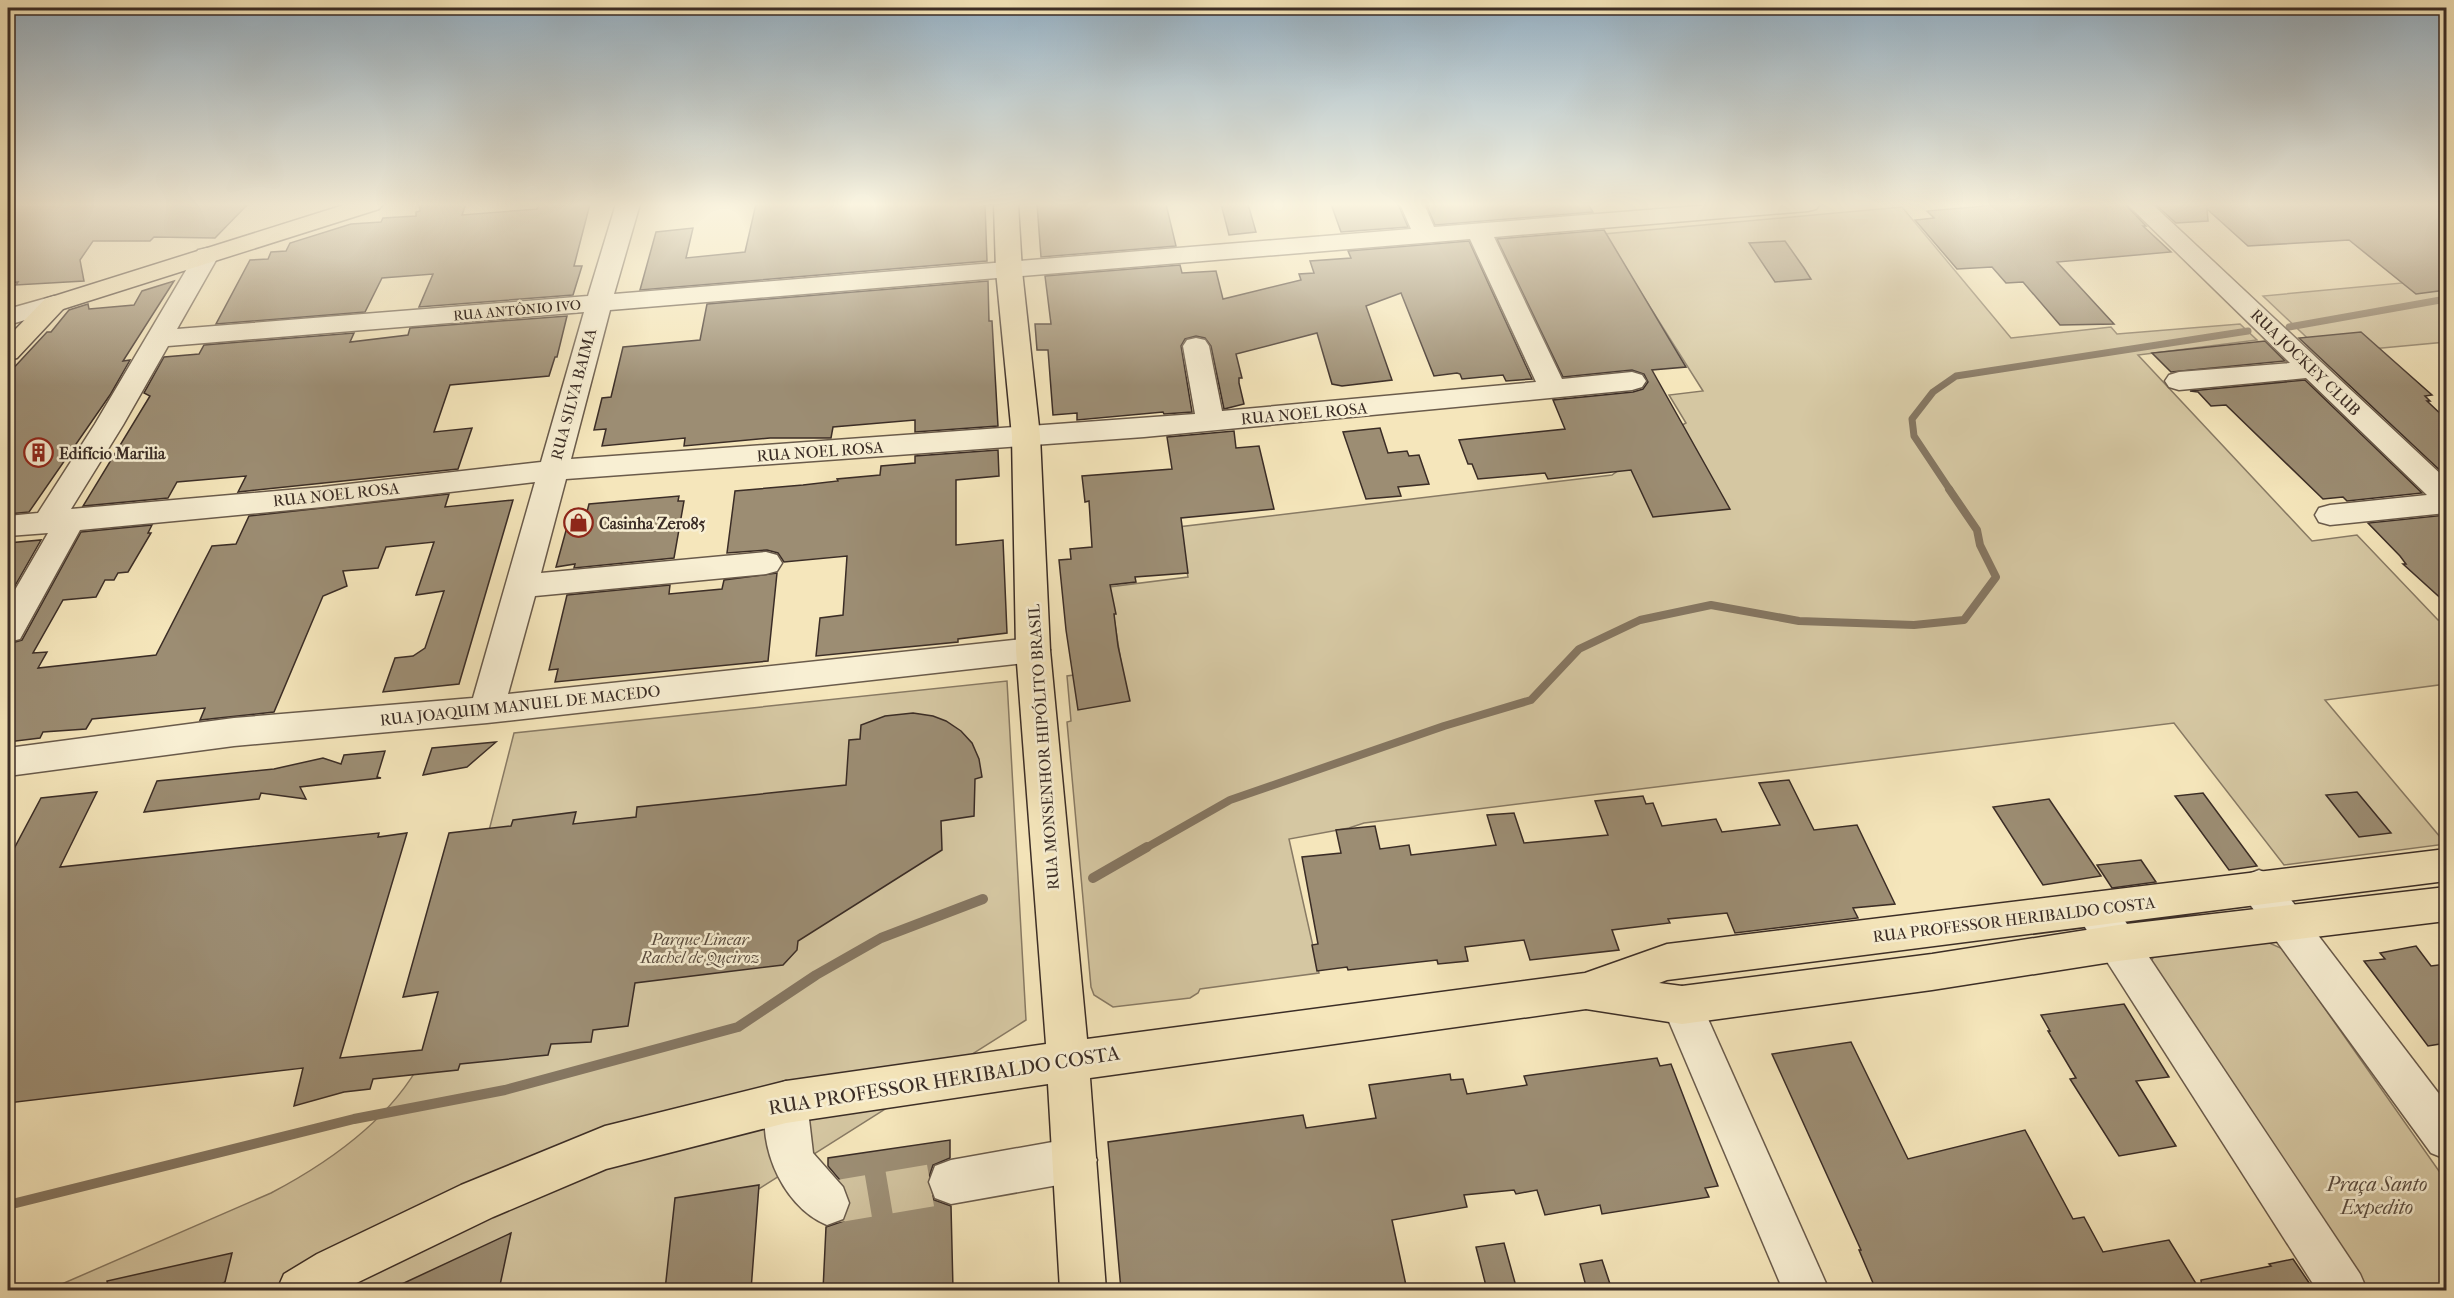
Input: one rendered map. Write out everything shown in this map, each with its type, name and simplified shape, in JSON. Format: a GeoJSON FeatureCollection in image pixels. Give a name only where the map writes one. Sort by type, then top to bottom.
{"type":"FeatureCollection","features":[{"type":"Feature","properties":{"kind":"main road"},"geometry":{"type":"LineString","coordinates":[[8,352],[54,304],[177,265]]}},
{"type":"Feature","properties":{"kind":"main road","name":"RUA MONSENHOR HIPÓLITO BRASIL"},"geometry":{"type":"LineString","coordinates":[[1009,265],[1026,436],[1033,650],[1068,1060],[1083,1290]]}},
{"type":"Feature","properties":{"kind":"main road","name":"RUA PROFESSOR HERIBALDO COSTA"},"geometry":{"type":"LineString","coordinates":[[300,1290],[333,1270],[477,1201],[605,1148],[786,1102],[1068,1060],[1585,991],[1667,962],[2446,865]]}},
{"type":"Feature","properties":{"kind":"main road","name":"RUA PROFESSOR HERIBALDO COSTA"},"geometry":{"type":"LineString","coordinates":[[1585,991],[1682,1005],[1932,972],[2118,944],[2446,904]]}},
{"type":"Feature","properties":{"kind":"street"},"geometry":{"type":"LineString","coordinates":[[8,630],[59,520],[109,425],[202,265]]}},
{"type":"Feature","properties":{"kind":"street","name":"RUA SILVA BAIMA"},"geometry":{"type":"LineString","coordinates":[[487,710],[523,586],[552,470],[609,265]]}},
{"type":"Feature","properties":{"kind":"street","name":"RUA ANTÔNIO IVO"},"geometry":{"type":"LineString","coordinates":[[159,339],[1088,265]]}},
{"type":"Feature","properties":{"kind":"street"},"geometry":{"type":"LineString","coordinates":[[1494,265],[1552,388]]}},
{"type":"Feature","properties":{"kind":"street","name":"RUA JOCKEY CLUB"},"geometry":{"type":"LineString","coordinates":[[2203,265],[2446,496]]}},
{"type":"Feature","properties":{"kind":"street"},"geometry":{"type":"LineString","coordinates":[[8,317],[54,304]]}},
{"type":"Feature","properties":{"kind":"street"},"geometry":{"type":"LineString","coordinates":[[1196,346],[1210,422]]}},
{"type":"Feature","properties":{"kind":"street"},"geometry":{"type":"LineString","coordinates":[[2179,381],[2313,369]]}},
{"type":"Feature","properties":{"kind":"street","name":"RUA NOEL ROSA"},"geometry":{"type":"LineString","coordinates":[[8,526],[322,496],[552,470],[1210,422],[1632,381]]}},
{"type":"Feature","properties":{"kind":"street"},"geometry":{"type":"LineString","coordinates":[[2330,515],[2446,503]]}},
{"type":"Feature","properties":{"kind":"street"},"geometry":{"type":"LineString","coordinates":[[523,586],[766,563]]}},
{"type":"Feature","properties":{"kind":"street","name":"RUA JOAQUIM MANUEL DE MACEDO"},"geometry":{"type":"LineString","coordinates":[[8,762],[234,732],[487,710],[1033,650]]}},
{"type":"Feature","properties":{"kind":"street"},"geometry":{"type":"LineString","coordinates":[[2259,887],[2446,1138]]}},
{"type":"Feature","properties":{"kind":"street"},"geometry":{"type":"LineString","coordinates":[[2095,909],[2344,1290]]}},
{"type":"Feature","properties":{"kind":"street"},"geometry":{"type":"LineString","coordinates":[[1682,1005],[1806,1290]]}},
{"type":"Feature","properties":{"kind":"street"},"geometry":{"type":"LineString","coordinates":[[786,1102],[789,1151],[803,1181],[826,1203]]}},
{"type":"Feature","properties":{"kind":"street"},"geometry":{"type":"LineString","coordinates":[[951,1182],[1075,1160]]}},
{"type":"Feature","properties":{"kind":"green space"},"geometry":{"type":"Polygon","coordinates":[[[1623,265],[1950,265],[2011,338],[2111,327],[2117,334],[2240,324],[2257,340],[2138,355],[2312,541],[2357,535],[2438,620],[2446,620],[2446,684],[2325,700],[2446,844],[2284,865],[2174,723],[1364,823],[1289,839],[1319,973],[1200,989],[1190,998],[1113,1007],[1094,995],[1091,987],[1067,722],[1071,721],[1067,676],[1122,668],[1109,587],[1188,577],[1178,527],[1612,475],[1686,423],[1669,395],[1703,391],[1623,265]]]}},
{"type":"Feature","properties":{"kind":"green space"},"geometry":{"type":"Polygon","coordinates":[[[2445,279],[2446,342],[2328,353],[2320,350],[2263,296],[2445,279]]]}},
{"type":"Feature","properties":{"kind":"green space","name":"Parque Linear Rachel de Queiroz"},"geometry":{"type":"Polygon","coordinates":[[[1007,681],[1026,1020],[727,1209],[684,1274],[682,1290],[48,1290],[271,1193],[336,1153],[376,1120],[393,1102],[409,1082],[422,1060],[441,1018],[514,733],[1007,681]]]}},
{"type":"Feature","properties":{"kind":"green space","name":"Praça Santo Expedito"},"geometry":{"type":"Polygon","coordinates":[[[2258,938],[2283,949],[2446,1181],[2446,1290],[2360,1290],[2150,964],[2157,950],[2258,938]]]}},
{"type":"Feature","properties":{"kind":"building"},"geometry":{"type":"Polygon","coordinates":[[[8,265],[81,265],[84,281],[16,285],[18,282],[8,283],[8,265]]]}},
{"type":"Feature","properties":{"kind":"building"},"geometry":{"type":"Polygon","coordinates":[[[248,265],[582,266],[573,295],[419,307],[433,274],[382,278],[365,312],[216,324],[248,265]]]}},
{"type":"Feature","properties":{"kind":"building"},"geometry":{"type":"Polygon","coordinates":[[[647,265],[944,265],[640,290],[647,265]]]}},
{"type":"Feature","properties":{"kind":"building"},"geometry":{"type":"Polygon","coordinates":[[[1180,265],[1182,273],[1216,271],[1223,299],[1301,280],[1299,274],[1314,273],[1311,265],[1480,265],[1532,379],[1506,381],[1503,375],[1462,379],[1457,373],[1434,376],[1401,293],[1366,306],[1392,380],[1342,386],[1332,384],[1317,333],[1236,354],[1242,378],[1239,378],[1239,383],[1244,404],[1224,409],[1211,346],[1205,338],[1196,336],[1185,339],[1181,346],[1192,412],[1164,414],[1163,412],[1077,420],[1077,413],[1053,415],[1048,350],[1037,350],[1035,324],[1051,324],[1045,276],[1180,265]]]}},
{"type":"Feature","properties":{"kind":"building"},"geometry":{"type":"Polygon","coordinates":[[[1509,265],[1625,265],[1686,367],[1652,370],[1730,509],[1653,517],[1631,470],[1548,479],[1545,473],[1478,479],[1472,464],[1468,464],[1459,440],[1565,429],[1553,400],[1633,392],[1643,389],[1648,382],[1644,374],[1632,370],[1563,377],[1509,265]]]}},
{"type":"Feature","properties":{"kind":"building"},"geometry":{"type":"Polygon","coordinates":[[[1763,265],[1801,265],[1811,279],[1775,282],[1763,265]]]}},
{"type":"Feature","properties":{"kind":"building"},"geometry":{"type":"Polygon","coordinates":[[[1953,265],[2059,265],[2114,324],[2060,325],[2023,282],[2006,283],[1992,267],[1957,269],[1953,265]]]}},
{"type":"Feature","properties":{"kind":"building"},"geometry":{"type":"Polygon","coordinates":[[[2379,265],[2446,265],[2446,290],[2416,294],[2379,265]]]}},
{"type":"Feature","properties":{"kind":"building"},"geometry":{"type":"Polygon","coordinates":[[[174,281],[123,361],[130,360],[110,395],[29,512],[8,514],[8,374],[47,332],[51,332],[69,310],[88,304],[89,309],[134,305],[142,291],[174,281]]]}},
{"type":"Feature","properties":{"kind":"building"},"geometry":{"type":"Polygon","coordinates":[[[988,281],[998,426],[915,432],[915,420],[833,427],[831,438],[770,438],[684,446],[685,438],[602,446],[606,429],[594,430],[602,398],[611,397],[623,347],[700,340],[707,304],[988,281]]]}},
{"type":"Feature","properties":{"kind":"building"},"geometry":{"type":"Polygon","coordinates":[[[567,316],[557,357],[555,357],[549,376],[450,385],[434,432],[472,428],[458,469],[238,492],[246,476],[177,482],[168,498],[83,506],[150,396],[144,393],[164,357],[199,354],[204,345],[354,333],[350,342],[408,335],[410,328],[567,316]]]}},
{"type":"Feature","properties":{"kind":"building"},"geometry":{"type":"Polygon","coordinates":[[[2361,332],[2432,395],[2425,396],[2430,401],[2427,401],[2446,419],[2446,476],[2299,338],[2361,332]]]}},
{"type":"Feature","properties":{"kind":"building"},"geometry":{"type":"Polygon","coordinates":[[[2265,341],[2285,361],[2171,372],[2152,353],[2265,341]]]}},
{"type":"Feature","properties":{"kind":"building"},"geometry":{"type":"Polygon","coordinates":[[[2305,380],[2422,493],[2347,501],[2343,497],[2323,499],[2226,405],[2211,406],[2198,392],[2190,391],[2305,380]]]}},
{"type":"Feature","properties":{"kind":"building"},"geometry":{"type":"Polygon","coordinates":[[[1380,428],[1388,453],[1407,451],[1409,456],[1419,455],[1429,484],[1398,487],[1401,496],[1366,499],[1343,432],[1380,428]]]}},
{"type":"Feature","properties":{"kind":"building"},"geometry":{"type":"Polygon","coordinates":[[[1234,431],[1236,448],[1259,446],[1274,509],[1181,518],[1188,573],[1135,577],[1136,582],[1110,585],[1116,614],[1114,614],[1118,646],[1130,701],[1078,710],[1066,630],[1059,560],[1071,559],[1070,549],[1092,547],[1089,501],[1085,502],[1082,476],[1172,469],[1167,437],[1234,431]]]}},
{"type":"Feature","properties":{"kind":"building"},"geometry":{"type":"Polygon","coordinates":[[[998,450],[999,476],[956,480],[956,545],[1003,540],[1007,633],[958,639],[958,642],[816,656],[820,618],[843,615],[847,556],[784,562],[778,553],[767,550],[727,553],[735,491],[880,475],[881,466],[915,463],[915,456],[998,450]]]}},
{"type":"Feature","properties":{"kind":"building"},"geometry":{"type":"Polygon","coordinates":[[[449,494],[445,507],[513,500],[459,684],[383,692],[395,658],[413,656],[425,648],[444,591],[416,595],[434,542],[386,547],[378,568],[343,571],[347,586],[323,596],[274,712],[200,720],[205,708],[92,719],[86,729],[43,732],[40,738],[8,742],[8,644],[22,640],[81,532],[152,525],[148,533],[151,533],[128,572],[118,573],[114,580],[105,580],[96,597],[63,600],[33,653],[47,652],[38,668],[156,655],[212,546],[236,544],[249,516],[449,494]]]}},
{"type":"Feature","properties":{"kind":"building"},"geometry":{"type":"Polygon","coordinates":[[[679,496],[678,501],[684,501],[674,558],[574,568],[575,564],[556,567],[570,516],[587,512],[589,504],[679,496]]]}},
{"type":"Feature","properties":{"kind":"building"},"geometry":{"type":"Polygon","coordinates":[[[2446,515],[2446,603],[2403,564],[2406,564],[2368,523],[2446,515]]]}},
{"type":"Feature","properties":{"kind":"building"},"geometry":{"type":"Polygon","coordinates":[[[41,540],[8,598],[8,543],[41,540]]]}},
{"type":"Feature","properties":{"kind":"building"},"geometry":{"type":"Polygon","coordinates":[[[777,573],[768,661],[555,682],[558,669],[549,670],[567,595],[670,585],[669,594],[722,589],[724,580],[777,573]]]}},
{"type":"Feature","properties":{"kind":"building"},"geometry":{"type":"Polygon","coordinates":[[[913,713],[946,721],[961,731],[972,743],[979,759],[982,777],[975,779],[974,816],[941,821],[942,850],[798,941],[797,950],[783,965],[635,983],[628,1026],[593,1030],[591,1042],[551,1044],[548,1055],[460,1064],[458,1070],[373,1079],[370,1089],[344,1092],[294,1106],[303,1068],[8,1103],[8,860],[41,798],[97,792],[60,867],[379,833],[378,837],[407,833],[340,1058],[422,1050],[438,992],[403,997],[449,833],[511,826],[513,820],[576,812],[573,824],[636,817],[637,807],[846,785],[849,740],[860,739],[861,725],[885,716],[913,713]]]}},
{"type":"Feature","properties":{"kind":"building"},"geometry":{"type":"Polygon","coordinates":[[[496,742],[467,767],[423,775],[432,748],[496,742]]]}},
{"type":"Feature","properties":{"kind":"building"},"geometry":{"type":"Polygon","coordinates":[[[385,751],[377,777],[381,778],[300,787],[306,799],[261,793],[259,799],[144,812],[157,781],[274,769],[323,758],[341,764],[344,755],[385,751]]]}},
{"type":"Feature","properties":{"kind":"building"},"geometry":{"type":"Polygon","coordinates":[[[1789,780],[1814,830],[1857,825],[1895,904],[1853,908],[1858,918],[1735,933],[1727,913],[1668,919],[1670,923],[1612,930],[1619,950],[1530,960],[1524,940],[1465,947],[1468,961],[1438,964],[1437,960],[1348,970],[1347,967],[1317,971],[1312,945],[1318,944],[1302,857],[1341,853],[1336,830],[1375,826],[1380,849],[1409,845],[1411,855],[1496,845],[1487,815],[1514,813],[1524,843],[1608,835],[1595,801],[1643,796],[1646,804],[1653,803],[1662,826],[1716,819],[1722,832],[1780,825],[1759,783],[1789,780]]]}},
{"type":"Feature","properties":{"kind":"building"},"geometry":{"type":"Polygon","coordinates":[[[2357,792],[2391,833],[2359,837],[2326,795],[2357,792]]]}},
{"type":"Feature","properties":{"kind":"building"},"geometry":{"type":"Polygon","coordinates":[[[2203,793],[2257,866],[2229,870],[2175,796],[2203,793]]]}},
{"type":"Feature","properties":{"kind":"building"},"geometry":{"type":"Polygon","coordinates":[[[2049,799],[2101,876],[2043,885],[1993,807],[2049,799]]]}},
{"type":"Feature","properties":{"kind":"building"},"geometry":{"type":"Polygon","coordinates":[[[2141,860],[2156,882],[2112,888],[2097,865],[2141,860]]]}},
{"type":"Feature","properties":{"kind":"building"},"geometry":{"type":"Polygon","coordinates":[[[2416,946],[2431,966],[2446,964],[2446,1043],[2428,1046],[2364,961],[2385,959],[2380,953],[2416,946]]]}},
{"type":"Feature","properties":{"kind":"building"},"geometry":{"type":"Polygon","coordinates":[[[2124,1004],[2169,1077],[2136,1081],[2176,1146],[2119,1156],[2070,1079],[2076,1078],[2041,1015],[2124,1004]]]}},
{"type":"Feature","properties":{"kind":"building"},"geometry":{"type":"Polygon","coordinates":[[[1851,1042],[1908,1159],[2025,1130],[2073,1219],[2084,1217],[2103,1252],[2169,1240],[2200,1290],[1876,1290],[1859,1250],[1861,1250],[1772,1054],[1851,1042]]]}},
{"type":"Feature","properties":{"kind":"building"},"geometry":{"type":"Polygon","coordinates":[[[1657,1058],[1660,1066],[1671,1064],[1718,1186],[1705,1188],[1709,1197],[1602,1214],[1600,1205],[1545,1215],[1537,1190],[1516,1194],[1514,1190],[1464,1195],[1467,1207],[1392,1220],[1407,1290],[1121,1290],[1108,1142],[1303,1115],[1306,1128],[1376,1118],[1369,1085],[1450,1074],[1451,1080],[1463,1079],[1467,1094],[1527,1085],[1524,1076],[1657,1058]]]}},
{"type":"Feature","properties":{"kind":"building"},"geometry":{"type":"Polygon","coordinates":[[[950,1140],[950,1158],[933,1165],[927,1183],[934,1200],[951,1206],[953,1289],[823,1290],[826,1227],[844,1221],[851,1204],[845,1186],[828,1166],[828,1158],[950,1140]]]}},
{"type":"Feature","properties":{"kind":"building"},"geometry":{"type":"Polygon","coordinates":[[[759,1185],[751,1290],[665,1290],[675,1198],[759,1185]]]}},
{"type":"Feature","properties":{"kind":"building"},"geometry":{"type":"Polygon","coordinates":[[[511,1233],[499,1290],[389,1290],[511,1233]]]}},
{"type":"Feature","properties":{"kind":"building"},"geometry":{"type":"Polygon","coordinates":[[[1504,1243],[1517,1290],[1487,1290],[1476,1247],[1504,1243]]]}},
{"type":"Feature","properties":{"kind":"building"},"geometry":{"type":"Polygon","coordinates":[[[232,1253],[225,1282],[211,1290],[109,1290],[107,1281],[232,1253]]]}},
{"type":"Feature","properties":{"kind":"building"},"geometry":{"type":"Polygon","coordinates":[[[2293,1259],[2314,1290],[2202,1290],[2201,1280],[2271,1266],[2269,1264],[2293,1259]]]}},
{"type":"Feature","properties":{"kind":"building"},"geometry":{"type":"Polygon","coordinates":[[[1602,1260],[1612,1290],[1587,1290],[1580,1264],[1602,1260]]]}},
{"type":"Feature","properties":{"kind":"waterway"},"geometry":{"type":"LineString","coordinates":[[2289,327],[2446,299]]}},
{"type":"Feature","properties":{"kind":"waterway"},"geometry":{"type":"LineString","coordinates":[[1950,490],[1914,436],[1912,419],[1933,392],[1956,376],[2248,331]]}},
{"type":"Feature","properties":{"kind":"waterway"},"geometry":{"type":"LineString","coordinates":[[1144,849],[1230,800],[1444,726],[1531,700],[1579,649],[1640,620],[1711,605],[1799,621],[1914,625],[1964,620],[1996,577],[1980,545],[1977,530],[1949,489]]}},
{"type":"Feature","properties":{"kind":"waterway"},"geometry":{"type":"LineString","coordinates":[[1093,878],[1147,847]]}},
{"type":"Feature","properties":{"kind":"waterway"},"geometry":{"type":"LineString","coordinates":[[8,1205],[354,1119],[505,1090],[738,1027],[816,975],[881,938],[983,899]]}},
{"type":"Feature","properties":{"kind":"tunnel"},"geometry":{"type":"LineString","coordinates":[[827,1203],[951,1182]]}},
{"type":"Feature","properties":{"kind":"place","name":"Edifício Marilia"},"geometry":{"type":"Point","coordinates":[38,453]}},
{"type":"Feature","properties":{"kind":"place","name":"Casinha Zero85"},"geometry":{"type":"Point","coordinates":[578,523]}}]}
